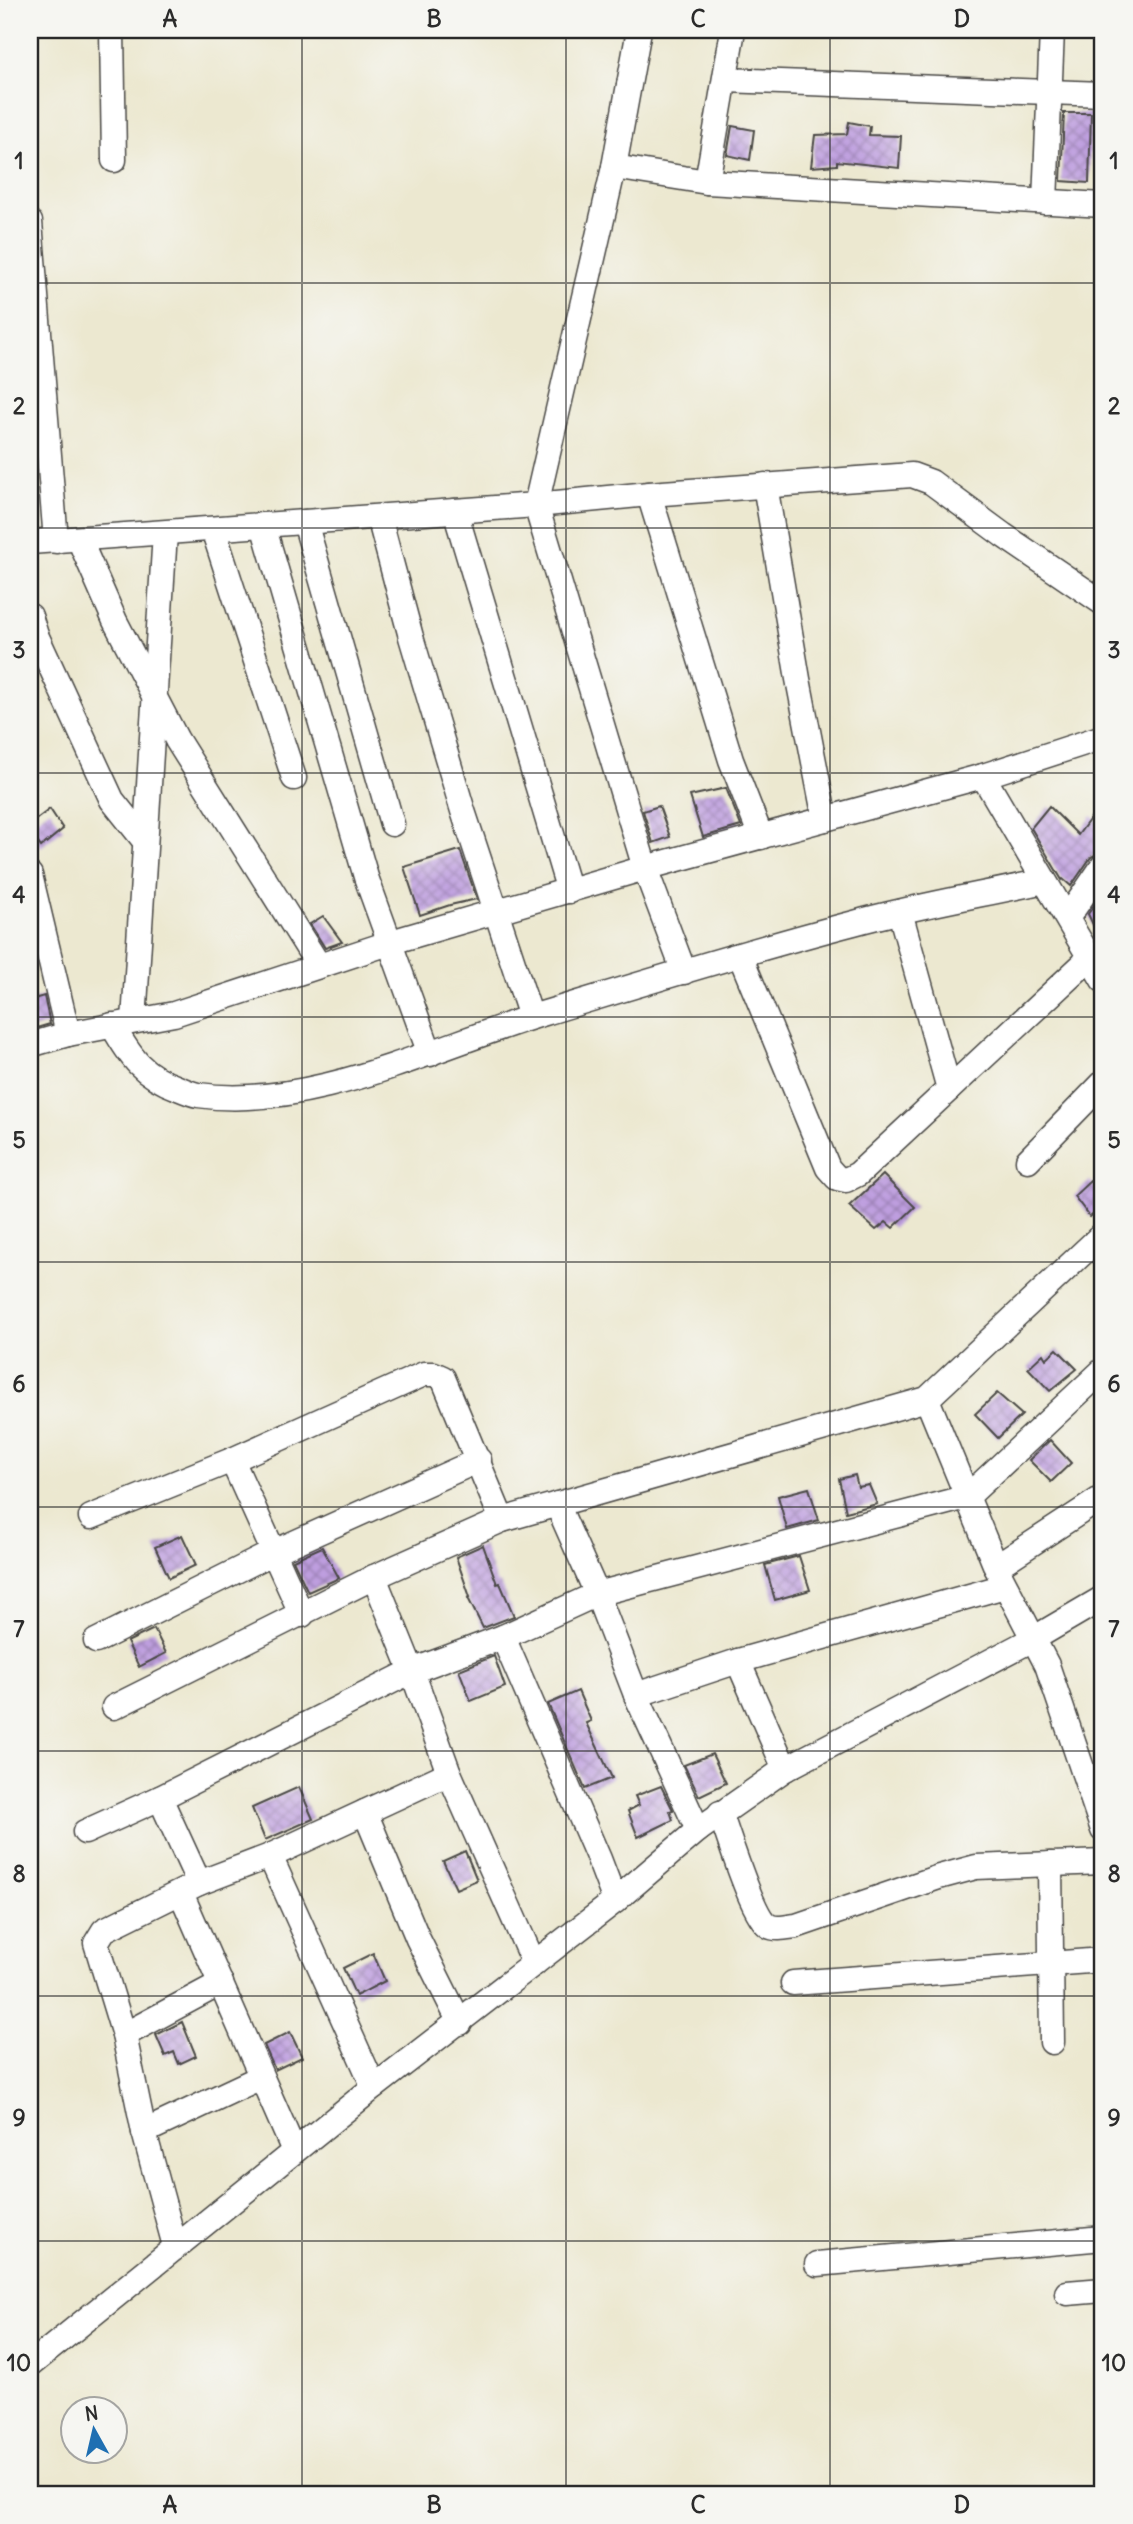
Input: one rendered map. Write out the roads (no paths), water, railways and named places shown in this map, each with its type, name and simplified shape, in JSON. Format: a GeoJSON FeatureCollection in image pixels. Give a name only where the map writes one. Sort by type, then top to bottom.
{"type":"FeatureCollection","features":[{"type":"Feature","properties":{"kind":"street"},"geometry":{"type":"LineString","coordinates":[[112,30],[114,160]]}},
{"type":"Feature","properties":{"kind":"street"},"geometry":{"type":"LineString","coordinates":[[639,30],[614,167],[536,505],[645,868],[684,972]]}},
{"type":"Feature","properties":{"kind":"street"},"geometry":{"type":"LineString","coordinates":[[707,182],[733,30]]}},
{"type":"Feature","properties":{"kind":"street"},"geometry":{"type":"LineString","coordinates":[[1045,202],[1052,30]]}},
{"type":"Feature","properties":{"kind":"street"},"geometry":{"type":"LineString","coordinates":[[724,80],[1103,94]]}},
{"type":"Feature","properties":{"kind":"street"},"geometry":{"type":"LineString","coordinates":[[614,167],[707,182],[1103,205]]}},
{"type":"Feature","properties":{"kind":"street"},"geometry":{"type":"LineString","coordinates":[[30,222],[68,540],[115,621],[177,740],[319,966]]}},
{"type":"Feature","properties":{"kind":"street"},"geometry":{"type":"LineString","coordinates":[[30,542],[912,475],[931,482],[1103,603]]}},
{"type":"Feature","properties":{"kind":"street"},"geometry":{"type":"LineString","coordinates":[[765,485],[825,819]]}},
{"type":"Feature","properties":{"kind":"street"},"geometry":{"type":"LineString","coordinates":[[649,494],[732,760],[761,837]]}},
{"type":"Feature","properties":{"kind":"street"},"geometry":{"type":"LineString","coordinates":[[455,511],[569,891]]}},
{"type":"Feature","properties":{"kind":"street"},"geometry":{"type":"LineString","coordinates":[[379,517],[463,811],[531,1017]]}},
{"type":"Feature","properties":{"kind":"street"},"geometry":{"type":"LineString","coordinates":[[304,522],[392,824]]}},
{"type":"Feature","properties":{"kind":"street"},"geometry":{"type":"LineString","coordinates":[[263,525],[366,877],[430,1054]]}},
{"type":"Feature","properties":{"kind":"street"},"geometry":{"type":"LineString","coordinates":[[213,529],[294,778]]}},
{"type":"Feature","properties":{"kind":"street"},"geometry":{"type":"LineString","coordinates":[[165,533],[144,840],[123,1023],[130,1056],[142,1070],[161,1082],[196,1095],[237,1097],[279,1094],[356,1078],[531,1017],[740,955],[857,922],[1044,881]]}},
{"type":"Feature","properties":{"kind":"street"},"geometry":{"type":"LineString","coordinates":[[30,616],[36,635],[111,800],[144,840]]}},
{"type":"Feature","properties":{"kind":"street"},"geometry":{"type":"LineString","coordinates":[[30,1045],[68,1034],[174,1014],[497,911],[1100,741]]}},
{"type":"Feature","properties":{"kind":"street"},"geometry":{"type":"LineString","coordinates":[[983,776],[1103,980]]}},
{"type":"Feature","properties":{"kind":"street"},"geometry":{"type":"LineString","coordinates":[[1068,917],[1103,866]]}},
{"type":"Feature","properties":{"kind":"street"},"geometry":{"type":"LineString","coordinates":[[30,875],[68,1034]]}},
{"type":"Feature","properties":{"kind":"street"},"geometry":{"type":"LineString","coordinates":[[900,912],[949,1089]]}},
{"type":"Feature","properties":{"kind":"street"},"geometry":{"type":"LineString","coordinates":[[740,955],[828,1168],[837,1178],[846,1181],[858,1174],[1091,957]]}},
{"type":"Feature","properties":{"kind":"street"},"geometry":{"type":"LineString","coordinates":[[1028,1160],[1103,1083]]}},
{"type":"Feature","properties":{"kind":"street"},"geometry":{"type":"LineString","coordinates":[[114,1707],[374,1577],[502,1520],[928,1399],[1103,1234]]}},
{"type":"Feature","properties":{"kind":"street"},"geometry":{"type":"LineString","coordinates":[[85,1832],[160,1798],[412,1671],[502,1637],[597,1594],[967,1497],[1103,1370]]}},
{"type":"Feature","properties":{"kind":"street"},"geometry":{"type":"LineString","coordinates":[[91,1517],[232,1460],[424,1374],[433,1374],[443,1378],[502,1520]]}},
{"type":"Feature","properties":{"kind":"street"},"geometry":{"type":"LineString","coordinates":[[928,1399],[1000,1577],[1047,1665],[1103,1830]]}},
{"type":"Feature","properties":{"kind":"street"},"geometry":{"type":"LineString","coordinates":[[232,1460],[302,1615]]}},
{"type":"Feature","properties":{"kind":"street"},"geometry":{"type":"LineString","coordinates":[[96,1641],[274,1552],[479,1460]]}},
{"type":"Feature","properties":{"kind":"street"},"geometry":{"type":"LineString","coordinates":[[636,1695],[1000,1577],[1103,1497]]}},
{"type":"Feature","properties":{"kind":"street"},"geometry":{"type":"LineString","coordinates":[[557,1504],[597,1594],[636,1695],[698,1830]]}},
{"type":"Feature","properties":{"kind":"street"},"geometry":{"type":"LineString","coordinates":[[374,1577],[449,1773],[534,1965]]}},
{"type":"Feature","properties":{"kind":"street"},"geometry":{"type":"LineString","coordinates":[[30,2365],[293,2151],[615,1901],[720,1813],[785,1769],[1033,1639],[1103,1598]]}},
{"type":"Feature","properties":{"kind":"street"},"geometry":{"type":"LineString","coordinates":[[502,1637],[615,1901]]}},
{"type":"Feature","properties":{"kind":"street"},"geometry":{"type":"LineString","coordinates":[[738,1661],[785,1769]]}},
{"type":"Feature","properties":{"kind":"street"},"geometry":{"type":"LineString","coordinates":[[175,2246],[144,2132],[124,2035],[96,1943],[104,1930],[190,1888],[270,1856],[449,1773]]}},
{"type":"Feature","properties":{"kind":"street"},"geometry":{"type":"LineString","coordinates":[[160,1798],[221,1983],[293,2151]]}},
{"type":"Feature","properties":{"kind":"street"},"geometry":{"type":"LineString","coordinates":[[365,1812],[418,1939],[460,2023]]}},
{"type":"Feature","properties":{"kind":"street"},"geometry":{"type":"LineString","coordinates":[[720,1813],[754,1907],[766,1925],[774,1928],[796,1926],[976,1867],[1103,1862]]}},
{"type":"Feature","properties":{"kind":"street"},"geometry":{"type":"LineString","coordinates":[[270,1856],[374,2087]]}},
{"type":"Feature","properties":{"kind":"street"},"geometry":{"type":"LineString","coordinates":[[1050,1864],[1052,2042]]}},
{"type":"Feature","properties":{"kind":"street"},"geometry":{"type":"LineString","coordinates":[[793,1983],[1103,1960]]}},
{"type":"Feature","properties":{"kind":"street"},"geometry":{"type":"LineString","coordinates":[[124,2035],[221,1983]]}},
{"type":"Feature","properties":{"kind":"street"},"geometry":{"type":"LineString","coordinates":[[144,2132],[261,2077]]}},
{"type":"Feature","properties":{"kind":"street"},"geometry":{"type":"LineString","coordinates":[[817,2264],[1103,2238]]}},
{"type":"Feature","properties":{"kind":"street"},"geometry":{"type":"LineString","coordinates":[[1067,2293],[1103,2290]]}}]}
